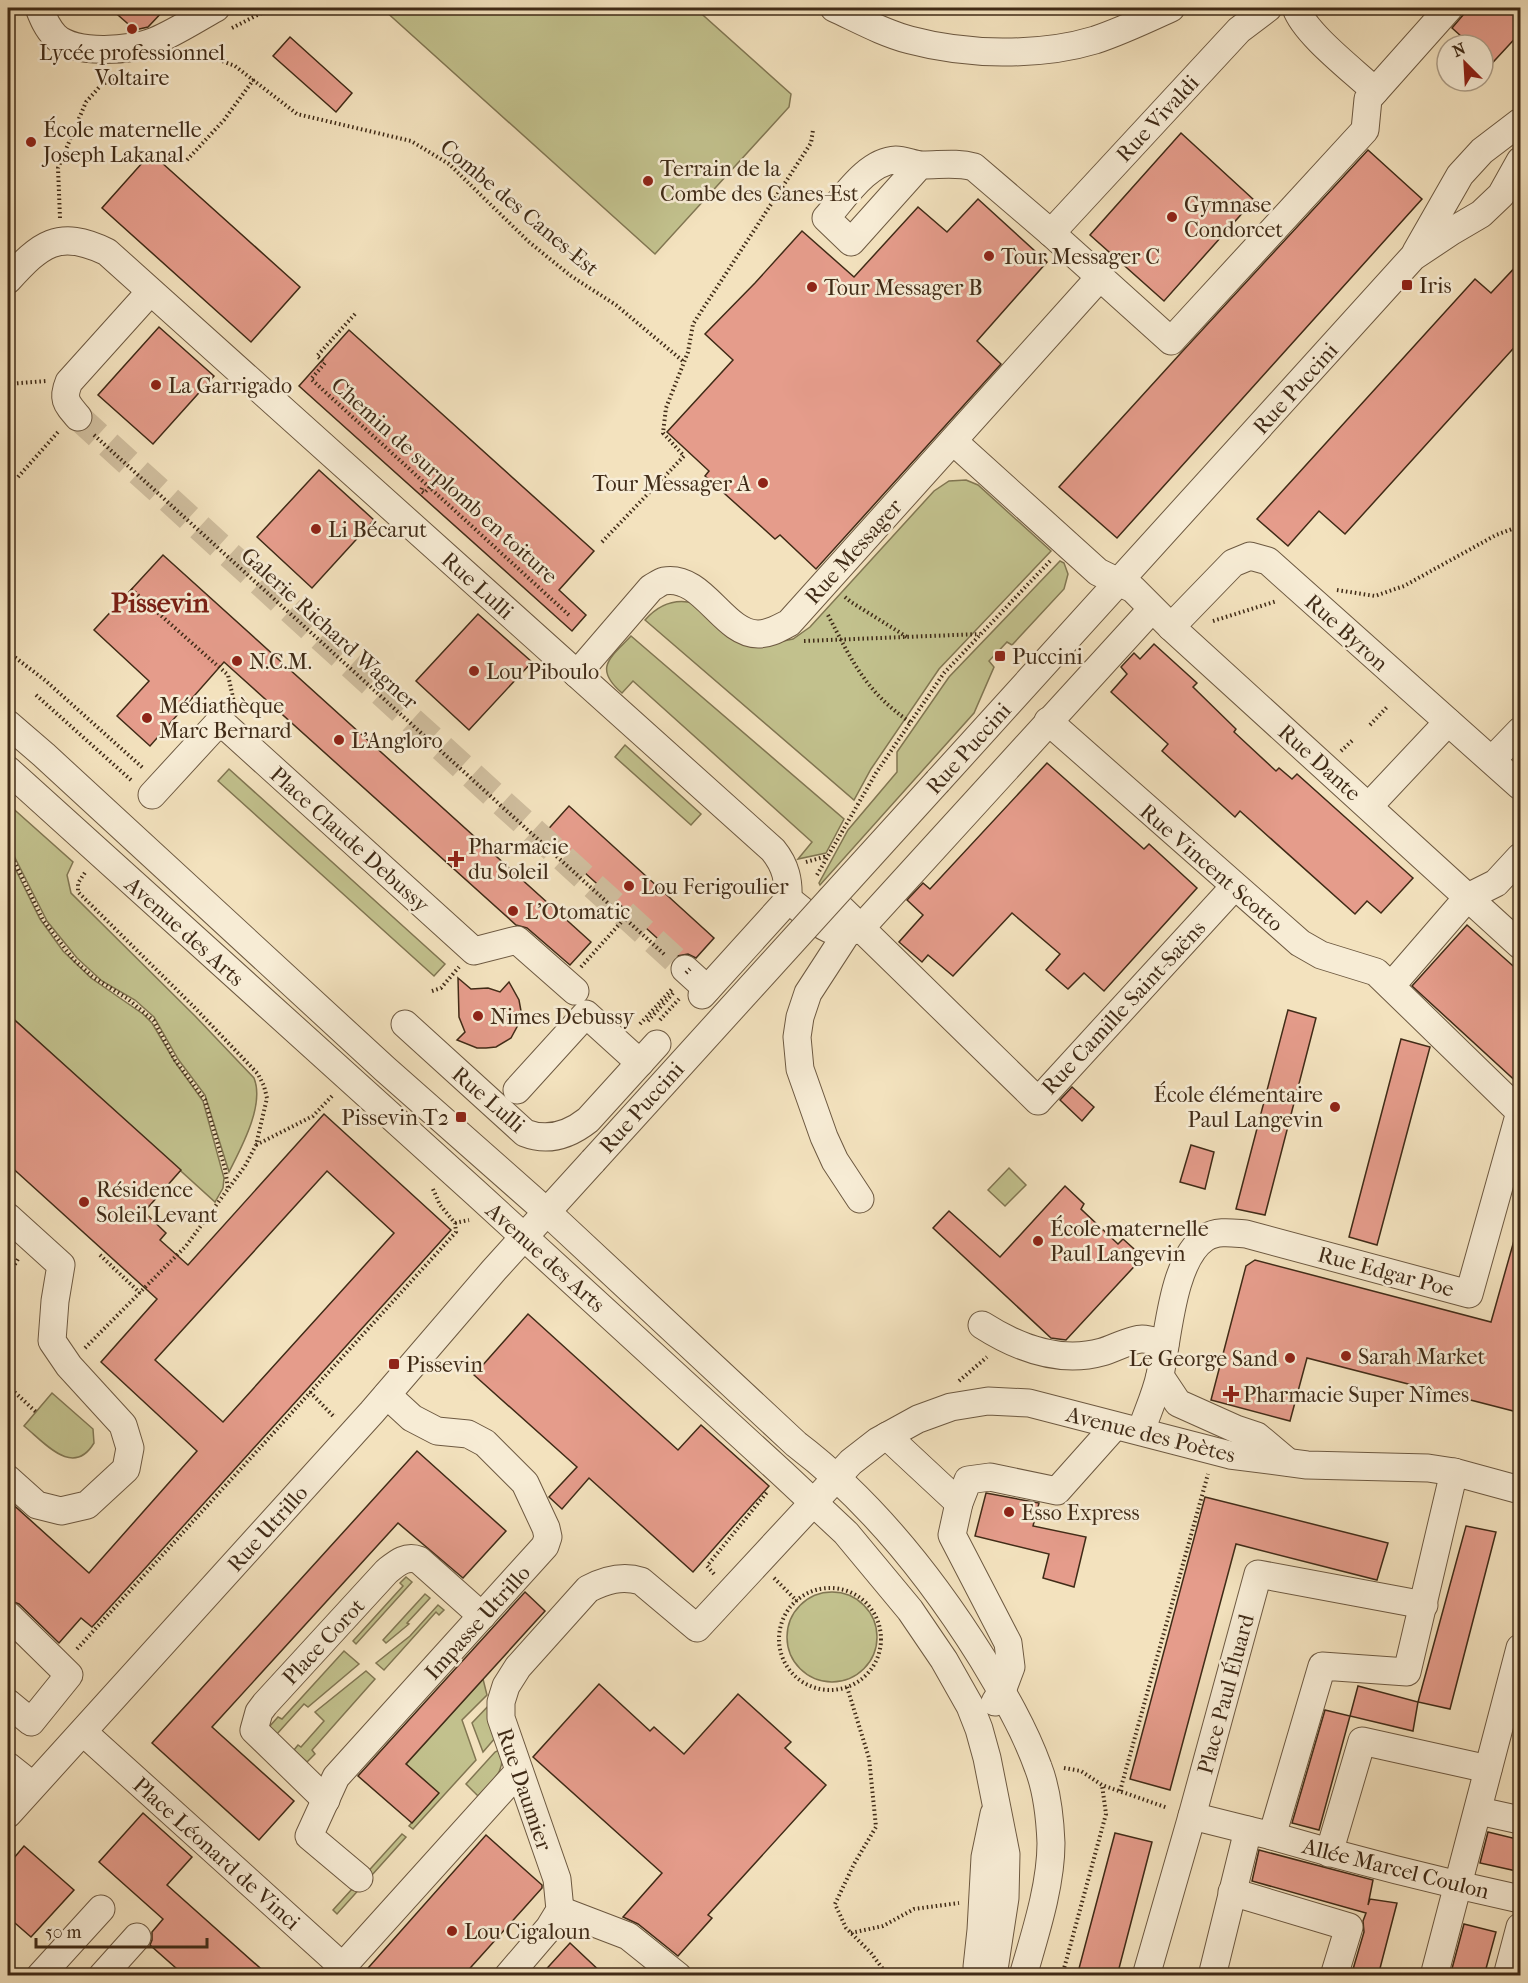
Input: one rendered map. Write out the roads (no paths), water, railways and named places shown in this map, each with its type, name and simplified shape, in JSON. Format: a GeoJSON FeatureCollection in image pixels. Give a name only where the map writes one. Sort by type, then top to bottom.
{"type":"FeatureCollection","features":[{"type":"Feature","properties":{"kind":"street"},"geometry":{"type":"LineString","coordinates":[[39,8],[56,37],[74,45],[109,51],[153,42],[223,18]]}},
{"type":"Feature","properties":{"kind":"street"},"geometry":{"type":"LineString","coordinates":[[834,8],[908,40],[955,49],[1035,51],[1094,40],[1171,8]]}},
{"type":"Feature","properties":{"kind":"street","name":"Rue Vivaldi"},"geometry":{"type":"LineString","coordinates":[[1051,233],[1239,30],[1268,8]]}},
{"type":"Feature","properties":{"kind":"street"},"geometry":{"type":"LineString","coordinates":[[1296,8],[1312,32],[1375,91]]}},
{"type":"Feature","properties":{"kind":"street"},"geometry":{"type":"LineString","coordinates":[[920,165],[963,164],[974,167],[1171,341],[1365,130],[1368,99],[1449,8]]}},
{"type":"Feature","properties":{"kind":"street","name":"Rue Puccini"},"geometry":{"type":"LineString","coordinates":[[523,1238],[1413,257],[1460,175],[1482,151],[1521,122]]}},
{"type":"Feature","properties":{"kind":"street","name":"Rue Puccini"},"geometry":{"type":"LineString","coordinates":[[1413,257],[1481,214],[1501,195],[1521,161]]}},
{"type":"Feature","properties":{"kind":"street","name":"Rue Lulli"},"geometry":{"type":"LineString","coordinates":[[8,280],[31,254],[46,245],[65,241],[79,242],[93,245],[107,252],[773,850],[785,868],[789,884],[788,900]]}},
{"type":"Feature","properties":{"kind":"street","name":"Rue Messager"},"geometry":{"type":"LineString","coordinates":[[577,674],[651,588],[664,581],[693,588],[742,631],[758,634],[772,632],[789,623],[1100,278]]}},
{"type":"Feature","properties":{"kind":"street"},"geometry":{"type":"LineString","coordinates":[[75,413],[150,291]]}},
{"type":"Feature","properties":{"kind":"street","name":"Rue Dante"},"geometry":{"type":"LineString","coordinates":[[953,441],[1098,572],[1133,589],[1167,618],[1521,945]]}},
{"type":"Feature","properties":{"kind":"street","name":"Rue Byron"},"geometry":{"type":"LineString","coordinates":[[860,1198],[835,1161],[800,1069],[797,1037],[800,1017],[808,993],[854,931],[1048,721],[1233,563],[1250,556],[1268,561],[1521,786]]}},
{"type":"Feature","properties":{"kind":"street","name":"Place Claude Debussy"},"geometry":{"type":"LineString","coordinates":[[152,795],[220,721],[474,951],[517,940],[570,987]]}},
{"type":"Feature","properties":{"kind":"street","name":"Rue Vincent Scotto"},"geometry":{"type":"LineString","coordinates":[[1048,721],[1300,943],[1322,955],[1376,972],[1390,986]]}},
{"type":"Feature","properties":{"kind":"street"},"geometry":{"type":"LineString","coordinates":[[1369,806],[1448,722]]}},
{"type":"Feature","properties":{"kind":"street"},"geometry":{"type":"LineString","coordinates":[[8,723],[385,1069],[547,1212],[796,1444],[837,1476],[875,1516],[930,1583],[953,1613],[1002,1691],[1029,1743],[1039,1768],[1046,1800],[1051,1843],[1050,1863],[1023,1976]]}},
{"type":"Feature","properties":{"kind":"street"},"geometry":{"type":"LineString","coordinates":[[1492,760],[1521,731]]}},
{"type":"Feature","properties":{"kind":"street","name":"Avenue des Arts"},"geometry":{"type":"LineString","coordinates":[[8,770],[813,1502],[846,1533],[922,1625],[960,1688],[979,1729],[1006,1854],[1004,1908],[993,1976]]}},
{"type":"Feature","properties":{"kind":"street"},"geometry":{"type":"LineString","coordinates":[[1390,986],[1468,897],[1496,883],[1521,857]]}},
{"type":"Feature","properties":{"kind":"street","name":"Rue Camille Saint-Saëns"},"geometry":{"type":"LineString","coordinates":[[831,899],[854,931],[1038,1101],[1234,887]]}},
{"type":"Feature","properties":{"kind":"street"},"geometry":{"type":"LineString","coordinates":[[686,979],[788,900],[827,929],[854,931]]}},
{"type":"Feature","properties":{"kind":"street","name":"Rue Edgar Poe"},"geometry":{"type":"LineString","coordinates":[[1128,1428],[1160,1376],[1180,1275],[1188,1257],[1197,1244],[1206,1237],[1221,1233],[1246,1234],[1469,1294],[1520,1112],[1390,986]]}},
{"type":"Feature","properties":{"kind":"street","name":"Rue Lulli"},"geometry":{"type":"LineString","coordinates":[[405,1024],[525,1133],[535,1137],[562,1136],[576,1130],[588,1120],[642,1054],[586,1014],[518,1090]]}},
{"type":"Feature","properties":{"kind":"street"},"geometry":{"type":"LineString","coordinates":[[8,1217],[61,1265],[52,1341],[69,1366],[123,1425],[130,1448],[126,1469],[87,1505],[61,1511],[37,1505],[8,1479]]}},
{"type":"Feature","properties":{"kind":"street","name":"Rue Utrillo"},"geometry":{"type":"LineString","coordinates":[[8,1814],[387,1395],[523,1238]]}},
{"type":"Feature","properties":{"kind":"street"},"geometry":{"type":"LineString","coordinates":[[982,1325],[1006,1341],[1037,1353],[1058,1355],[1100,1353],[1141,1339],[1165,1344]]}},
{"type":"Feature","properties":{"kind":"street"},"geometry":{"type":"LineString","coordinates":[[1160,1376],[1178,1403],[1257,1436],[1288,1462]]}},
{"type":"Feature","properties":{"kind":"street","name":"Impasse Utrillo"},"geometry":{"type":"LineString","coordinates":[[359,1878],[309,1836],[336,1777],[545,1546],[548,1537],[525,1483],[484,1443],[468,1434],[437,1431],[412,1418],[387,1395]]}},
{"type":"Feature","properties":{"kind":"street","name":"Avenue des Poètes"},"geometry":{"type":"LineString","coordinates":[[813,1502],[851,1462],[887,1436],[918,1419],[951,1407],[988,1401],[1029,1402],[1230,1455],[1307,1465],[1428,1468],[1454,1472],[1521,1490]]}},
{"type":"Feature","properties":{"kind":"street"},"geometry":{"type":"LineString","coordinates":[[979,1729],[1002,1691],[1011,1667],[1008,1643],[952,1535],[959,1503],[968,1480],[990,1477],[1057,1491],[1128,1428]]}},
{"type":"Feature","properties":{"kind":"street"},"geometry":{"type":"LineString","coordinates":[[887,1436],[959,1503]]}},
{"type":"Feature","properties":{"kind":"street"},"geometry":{"type":"LineString","coordinates":[[1220,1974],[1233,1892],[1260,1833],[1322,1666],[1407,1672],[1454,1472]]}},
{"type":"Feature","properties":{"kind":"street","name":"Rue Daumier"},"geometry":{"type":"LineString","coordinates":[[560,1910],[556,1879],[501,1718],[501,1702],[506,1686],[518,1667],[588,1590],[599,1583],[630,1578],[641,1581],[697,1628],[813,1502]]}},
{"type":"Feature","properties":{"kind":"street","name":"Place Corot"},"geometry":{"type":"LineString","coordinates":[[326,1800],[254,1730],[259,1713],[265,1704],[387,1571],[401,1560],[413,1558],[419,1560],[482,1616]]}},
{"type":"Feature","properties":{"kind":"street","name":"Place Paul Éluard"},"geometry":{"type":"LineString","coordinates":[[1146,1976],[1258,1574],[1424,1605]]}},
{"type":"Feature","properties":{"kind":"street"},"geometry":{"type":"LineString","coordinates":[[8,1615],[69,1675],[31,1722],[8,1703]]}},
{"type":"Feature","properties":{"kind":"street"},"geometry":{"type":"LineString","coordinates":[[1434,1976],[1521,1648]]}},
{"type":"Feature","properties":{"kind":"street","name":"Place Léonard de Vinci"},"geometry":{"type":"LineString","coordinates":[[83,1732],[338,1971]]}},
{"type":"Feature","properties":{"kind":"street"},"geometry":{"type":"LineString","coordinates":[[1329,1853],[1362,1740],[1488,1770]]}},
{"type":"Feature","properties":{"kind":"street"},"geometry":{"type":"LineString","coordinates":[[8,1766],[33,1785]]}},
{"type":"Feature","properties":{"kind":"street"},"geometry":{"type":"LineString","coordinates":[[338,1971],[519,1771]]}},
{"type":"Feature","properties":{"kind":"street","name":"Avenue des Arts"},"geometry":{"type":"LineString","coordinates":[[976,1976],[985,1857],[996,1807]]}},
{"type":"Feature","properties":{"kind":"street"},"geometry":{"type":"LineString","coordinates":[[1479,1810],[1521,1820]]}},
{"type":"Feature","properties":{"kind":"street","name":"Allée Marcel Coulon"},"geometry":{"type":"LineString","coordinates":[[1192,1816],[1329,1853],[1521,1899]]}},
{"type":"Feature","properties":{"kind":"street"},"geometry":{"type":"LineString","coordinates":[[1233,1892],[1349,1927],[1334,1976]]}},
{"type":"Feature","properties":{"kind":"street"},"geometry":{"type":"LineString","coordinates":[[40,1976],[101,1909]]}},
{"type":"Feature","properties":{"kind":"street"},"geometry":{"type":"LineString","coordinates":[[508,1976],[549,1928],[560,1910],[628,1936],[678,1976]]}},
{"type":"Feature","properties":{"kind":"street"},"geometry":{"type":"LineString","coordinates":[[1507,1976],[1521,1927]]}},
{"type":"Feature","properties":{"kind":"street"},"geometry":{"type":"LineString","coordinates":[[102,1976],[137,1936]]}},
{"type":"Feature","properties":{"kind":"tunnel"},"geometry":{"type":"LineString","coordinates":[[78,417],[685,969]]}},
{"type":"Feature","properties":{"kind":"place","name":"Lycée professionnel Voltaire"},"geometry":{"type":"Point","coordinates":[132,29]}},
{"type":"Feature","properties":{"kind":"place","name":"École maternelle Joseph Lakanal"},"geometry":{"type":"Point","coordinates":[31,142]}},
{"type":"Feature","properties":{"kind":"place","name":"Terrain de la Combe des Canes-Est"},"geometry":{"type":"Point","coordinates":[648,181]}},
{"type":"Feature","properties":{"kind":"place","name":"Gymnase Condorcet"},"geometry":{"type":"Point","coordinates":[1172,217]}},
{"type":"Feature","properties":{"kind":"place","name":"Tour Messager C"},"geometry":{"type":"Point","coordinates":[989,256]}},
{"type":"Feature","properties":{"kind":"place","name":"Iris"},"geometry":{"type":"Point","coordinates":[1407,285]}},
{"type":"Feature","properties":{"kind":"place","name":"Tour Messager B"},"geometry":{"type":"Point","coordinates":[812,287]}},
{"type":"Feature","properties":{"kind":"place","name":"La Garrigado"},"geometry":{"type":"Point","coordinates":[156,385]}},
{"type":"Feature","properties":{"kind":"place","name":"Tour Messager A"},"geometry":{"type":"Point","coordinates":[763,483]}},
{"type":"Feature","properties":{"kind":"place","name":"Li Bécarut"},"geometry":{"type":"Point","coordinates":[316,529]}},
{"type":"Feature","properties":{"kind":"place","name":"Puccini"},"geometry":{"type":"Point","coordinates":[1000,656]}},
{"type":"Feature","properties":{"kind":"place","name":"N.C.M."},"geometry":{"type":"Point","coordinates":[237,661]}},
{"type":"Feature","properties":{"kind":"place","name":"Lou Piboulo"},"geometry":{"type":"Point","coordinates":[474,671]}},
{"type":"Feature","properties":{"kind":"place","name":"Médiathèque Marc Bernard"},"geometry":{"type":"Point","coordinates":[147,718]}},
{"type":"Feature","properties":{"kind":"place","name":"L'Angloro"},"geometry":{"type":"Point","coordinates":[339,740]}},
{"type":"Feature","properties":{"kind":"place","name":"Pharmacie du Soleil"},"geometry":{"type":"Point","coordinates":[456,859]}},
{"type":"Feature","properties":{"kind":"place","name":"Lou Ferigoulier"},"geometry":{"type":"Point","coordinates":[629,886]}},
{"type":"Feature","properties":{"kind":"place","name":"L'Otomatic"},"geometry":{"type":"Point","coordinates":[513,911]}},
{"type":"Feature","properties":{"kind":"place","name":"Nimes Debussy"},"geometry":{"type":"Point","coordinates":[478,1016]}},
{"type":"Feature","properties":{"kind":"place","name":"École élémentaire Paul Langevin"},"geometry":{"type":"Point","coordinates":[1335,1107]}},
{"type":"Feature","properties":{"kind":"place","name":"Pissevin T2"},"geometry":{"type":"Point","coordinates":[461,1117]}},
{"type":"Feature","properties":{"kind":"place","name":"Résidence Soleil Levant"},"geometry":{"type":"Point","coordinates":[84,1202]}},
{"type":"Feature","properties":{"kind":"place","name":"École maternelle Paul Langevin"},"geometry":{"type":"Point","coordinates":[1038,1241]}},
{"type":"Feature","properties":{"kind":"place","name":"Sarah Market"},"geometry":{"type":"Point","coordinates":[1346,1356]}},
{"type":"Feature","properties":{"kind":"place","name":"Le George Sand"},"geometry":{"type":"Point","coordinates":[1290,1358]}},
{"type":"Feature","properties":{"kind":"place","name":"Pissevin"},"geometry":{"type":"Point","coordinates":[394,1364]}},
{"type":"Feature","properties":{"kind":"place","name":"Pharmacie Super Nîmes"},"geometry":{"type":"Point","coordinates":[1231,1394]}},
{"type":"Feature","properties":{"kind":"place","name":"Esso Express"},"geometry":{"type":"Point","coordinates":[1009,1512]}},
{"type":"Feature","properties":{"kind":"place","name":"Lou Cigaloun"},"geometry":{"type":"Point","coordinates":[452,1931]}},
{"type":"Feature","properties":{"kind":"district","name":"Pissevin"},"geometry":{"type":"Point","coordinates":[160,602]}}]}
